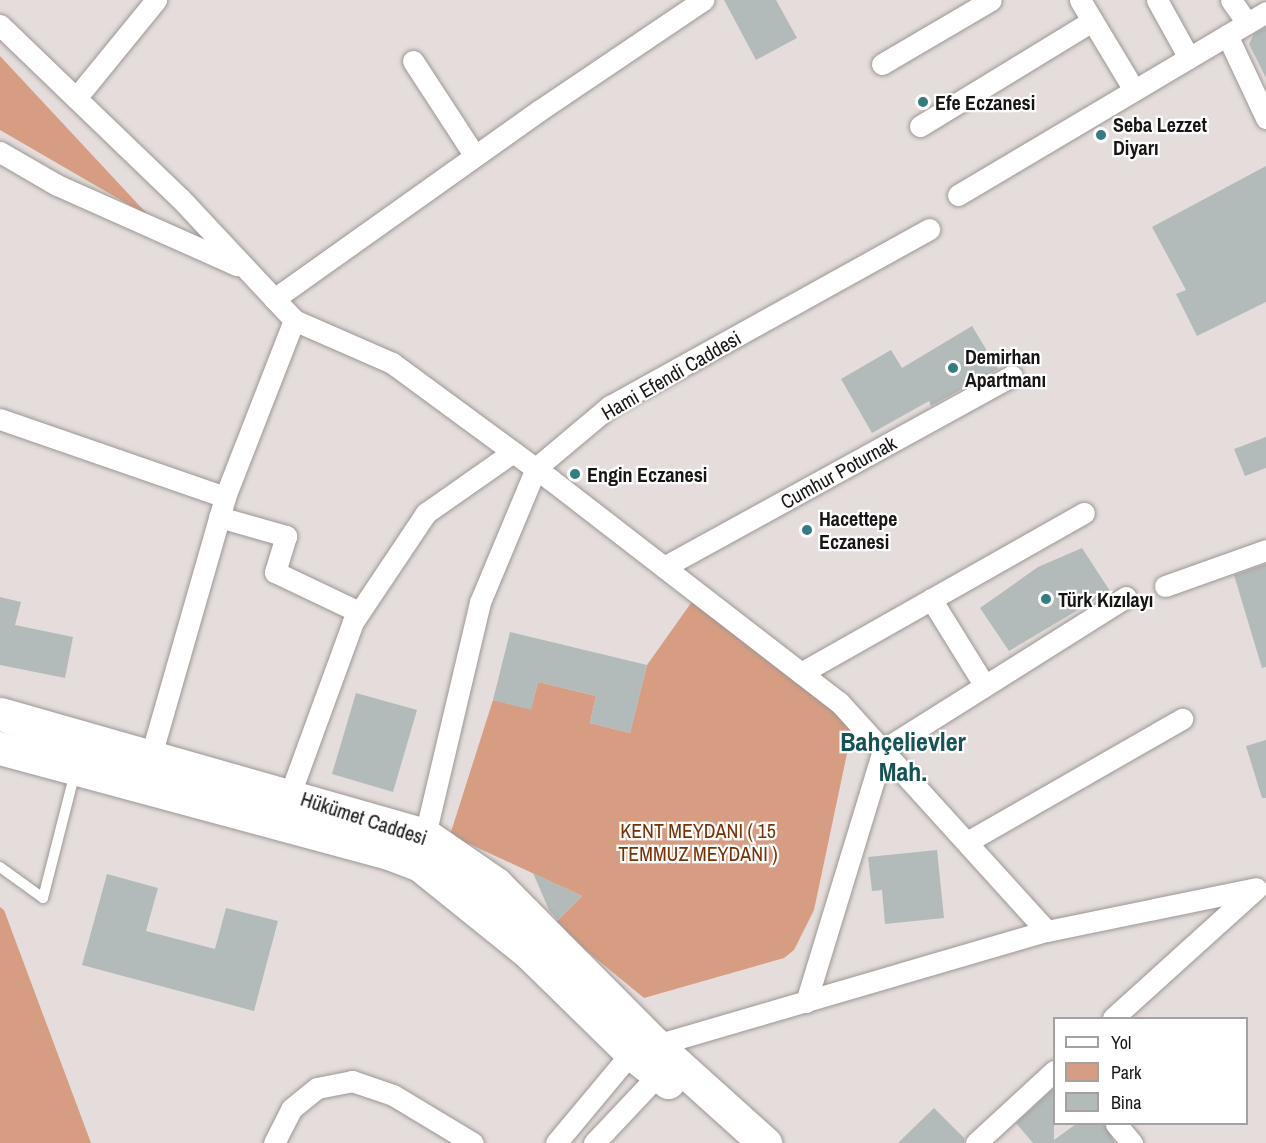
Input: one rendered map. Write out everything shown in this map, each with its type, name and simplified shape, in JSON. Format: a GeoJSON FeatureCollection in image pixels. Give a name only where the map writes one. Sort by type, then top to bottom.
{"type":"FeatureCollection","features":[{"type":"Feature","properties":{"kind":"main road","name":"Hükümet Caddesi"},"geometry":{"type":"LineString","coordinates":[[0,714],[150,759],[290,794],[425,835],[496,884],[648,1057],[765,1143]]}},
{"type":"Feature","properties":{"kind":"main road"},"geometry":{"type":"LineString","coordinates":[[0,748],[389,853],[420,865],[529,953],[648,1057],[735,1143]]}},
{"type":"Feature","properties":{"kind":"street"},"geometry":{"type":"LineString","coordinates":[[76,98],[156,0]]}},
{"type":"Feature","properties":{"kind":"street"},"geometry":{"type":"LineString","coordinates":[[274,298],[475,156],[703,0]]}},
{"type":"Feature","properties":{"kind":"street"},"geometry":{"type":"LineString","coordinates":[[882,64],[991,0]]}},
{"type":"Feature","properties":{"kind":"street"},"geometry":{"type":"LineString","coordinates":[[1080,0],[1134,90]]}},
{"type":"Feature","properties":{"kind":"street"},"geometry":{"type":"LineString","coordinates":[[1157,0],[1189,58]]}},
{"type":"Feature","properties":{"kind":"street"},"geometry":{"type":"LineString","coordinates":[[1231,0],[1247,24]]}},
{"type":"Feature","properties":{"kind":"street"},"geometry":{"type":"LineString","coordinates":[[958,195],[1266,12]]}},
{"type":"Feature","properties":{"kind":"street"},"geometry":{"type":"LineString","coordinates":[[921,126],[1092,21]]}},
{"type":"Feature","properties":{"kind":"street"},"geometry":{"type":"LineString","coordinates":[[0,25],[180,198],[294,320],[392,363],[536,468],[839,702],[1047,931]]}},
{"type":"Feature","properties":{"kind":"street"},"geometry":{"type":"LineString","coordinates":[[1227,35],[1266,118]]}},
{"type":"Feature","properties":{"kind":"street"},"geometry":{"type":"LineString","coordinates":[[413,61],[475,156]]}},
{"type":"Feature","properties":{"kind":"street"},"geometry":{"type":"LineString","coordinates":[[1,157],[57,185],[247,270]]}},
{"type":"Feature","properties":{"kind":"street","name":"Hami Efendi Caddesi"},"geometry":{"type":"LineString","coordinates":[[425,835],[480,602],[536,468],[610,406],[929,229]]}},
{"type":"Feature","properties":{"kind":"street"},"geometry":{"type":"LineString","coordinates":[[150,759],[225,497],[294,320]]}},
{"type":"Feature","properties":{"kind":"street","name":"Cumhur Poturnak"},"geometry":{"type":"LineString","coordinates":[[664,567],[1012,376]]}},
{"type":"Feature","properties":{"kind":"street"},"geometry":{"type":"LineString","coordinates":[[0,419],[225,497]]}},
{"type":"Feature","properties":{"kind":"street"},"geometry":{"type":"LineString","coordinates":[[290,794],[360,612],[426,513],[513,452]]}},
{"type":"Feature","properties":{"kind":"street"},"geometry":{"type":"LineString","coordinates":[[801,673],[1084,513]]}},
{"type":"Feature","properties":{"kind":"street"},"geometry":{"type":"LineString","coordinates":[[219,517],[286,536],[275,572],[360,612]]}},
{"type":"Feature","properties":{"kind":"street"},"geometry":{"type":"LineString","coordinates":[[1165,586],[1266,550]]}},
{"type":"Feature","properties":{"kind":"street"},"geometry":{"type":"LineString","coordinates":[[806,1002],[883,750],[1126,597]]}},
{"type":"Feature","properties":{"kind":"street"},"geometry":{"type":"LineString","coordinates":[[931,599],[985,686]]}},
{"type":"Feature","properties":{"kind":"street"},"geometry":{"type":"LineString","coordinates":[[967,842],[1182,719]]}},
{"type":"Feature","properties":{"kind":"street"},"geometry":{"type":"LineString","coordinates":[[556,1143],[648,1057],[806,1002],[1047,931],[1256,888],[1114,1017]]}},
{"type":"Feature","properties":{"kind":"street"},"geometry":{"type":"LineString","coordinates":[[594,1143],[648,1057]]}},
{"type":"Feature","properties":{"kind":"street"},"geometry":{"type":"LineString","coordinates":[[976,1143],[1053,1072]]}},
{"type":"Feature","properties":{"kind":"street"},"geometry":{"type":"LineString","coordinates":[[274,1143],[291,1109],[317,1088],[352,1081],[393,1095],[473,1143]]}},
{"type":"Feature","properties":{"kind":"street"},"geometry":{"type":"LineString","coordinates":[[1117,1125],[1132,1143]]}},
{"type":"Feature","properties":{"kind":"lane"},"geometry":{"type":"LineString","coordinates":[[0,867],[43,898],[76,769]]}},
{"type":"Feature","properties":{"kind":"green space"},"geometry":{"type":"Polygon","coordinates":[[[0,56],[150,217],[0,130],[0,56]]]}},
{"type":"Feature","properties":{"kind":"green space","name":"KENT MEYDANI ( 15 TEMMUZ MEYDANI )"},"geometry":{"type":"Polygon","coordinates":[[[696,596],[844,712],[852,730],[814,910],[794,950],[784,958],[644,998],[554,924],[582,896],[450,835],[493,700],[531,709],[538,682],[596,696],[590,723],[630,733],[647,665],[696,596]]]}},
{"type":"Feature","properties":{"kind":"green space"},"geometry":{"type":"Polygon","coordinates":[[[0,907],[4,910],[91,1143],[0,1143],[0,907]]]}},
{"type":"Feature","properties":{"kind":"building"},"geometry":{"type":"Polygon","coordinates":[[[724,0],[776,0],[797,38],[756,60],[724,0]]]}},
{"type":"Feature","properties":{"kind":"building"},"geometry":{"type":"Polygon","coordinates":[[[1266,27],[1266,78],[1249,44],[1254,34],[1266,27]]]}},
{"type":"Feature","properties":{"kind":"building"},"geometry":{"type":"Polygon","coordinates":[[[1266,166],[1266,302],[1197,336],[1176,294],[1186,290],[1152,227],[1266,166]]]}},
{"type":"Feature","properties":{"kind":"building"},"geometry":{"type":"Polygon","coordinates":[[[972,326],[998,369],[931,406],[929,401],[872,433],[841,379],[891,350],[902,368],[972,326]]]}},
{"type":"Feature","properties":{"kind":"building"},"geometry":{"type":"Polygon","coordinates":[[[1266,437],[1266,468],[1245,476],[1234,449],[1266,437]]]}},
{"type":"Feature","properties":{"kind":"building","name":"Türk Kızılayı"},"geometry":{"type":"Polygon","coordinates":[[[1082,548],[1110,591],[1009,651],[980,608],[1038,567],[1082,548]]]}},
{"type":"Feature","properties":{"kind":"building"},"geometry":{"type":"Polygon","coordinates":[[[1266,564],[1266,667],[1262,668],[1234,575],[1266,564]]]}},
{"type":"Feature","properties":{"kind":"building"},"geometry":{"type":"Polygon","coordinates":[[[0,597],[21,602],[15,625],[73,637],[65,678],[0,665],[0,597]]]}},
{"type":"Feature","properties":{"kind":"building"},"geometry":{"type":"Polygon","coordinates":[[[510,632],[647,665],[630,733],[590,723],[596,696],[538,682],[531,710],[493,700],[510,632]]]}},
{"type":"Feature","properties":{"kind":"building"},"geometry":{"type":"Polygon","coordinates":[[[356,693],[417,710],[393,792],[332,774],[356,693]]]}},
{"type":"Feature","properties":{"kind":"building"},"geometry":{"type":"Polygon","coordinates":[[[1266,740],[1266,798],[1262,798],[1246,746],[1266,740]]]}},
{"type":"Feature","properties":{"kind":"building"},"geometry":{"type":"Polygon","coordinates":[[[937,850],[944,918],[885,924],[882,890],[872,891],[868,857],[937,850]]]}},
{"type":"Feature","properties":{"kind":"building"},"geometry":{"type":"Polygon","coordinates":[[[533,873],[582,896],[558,920],[549,910],[533,873]]]}},
{"type":"Feature","properties":{"kind":"building"},"geometry":{"type":"Polygon","coordinates":[[[107,874],[158,888],[146,931],[215,949],[226,908],[278,921],[254,1011],[82,965],[107,874]]]}},
{"type":"Feature","properties":{"kind":"building"},"geometry":{"type":"Polygon","coordinates":[[[1053,1089],[1054,1140],[1075,1125],[1105,1125],[1115,1143],[1033,1143],[1016,1123],[1053,1089]]]}},
{"type":"Feature","properties":{"kind":"building"},"geometry":{"type":"Polygon","coordinates":[[[934,1108],[964,1138],[964,1143],[898,1143],[934,1108]]]}},
{"type":"Feature","properties":{"kind":"place","name":"Efe Eczanesi"},"geometry":{"type":"Point","coordinates":[923,102]}},
{"type":"Feature","properties":{"kind":"place","name":"Seba Lezzet Diyarı"},"geometry":{"type":"Point","coordinates":[1101,135]}},
{"type":"Feature","properties":{"kind":"place","name":"Demirhan Apartmanı"},"geometry":{"type":"Point","coordinates":[953,368]}},
{"type":"Feature","properties":{"kind":"place","name":"Engin Eczanesi"},"geometry":{"type":"Point","coordinates":[575,474]}},
{"type":"Feature","properties":{"kind":"place","name":"Hacettepe Eczanesi"},"geometry":{"type":"Point","coordinates":[807,530]}},
{"type":"Feature","properties":{"kind":"place","name":"Türk Kızılayı"},"geometry":{"type":"Point","coordinates":[1046,599]}},
{"type":"Feature","properties":{"kind":"district","name":"Bahçelievler Mah."},"geometry":{"type":"Point","coordinates":[903,757]}}]}
